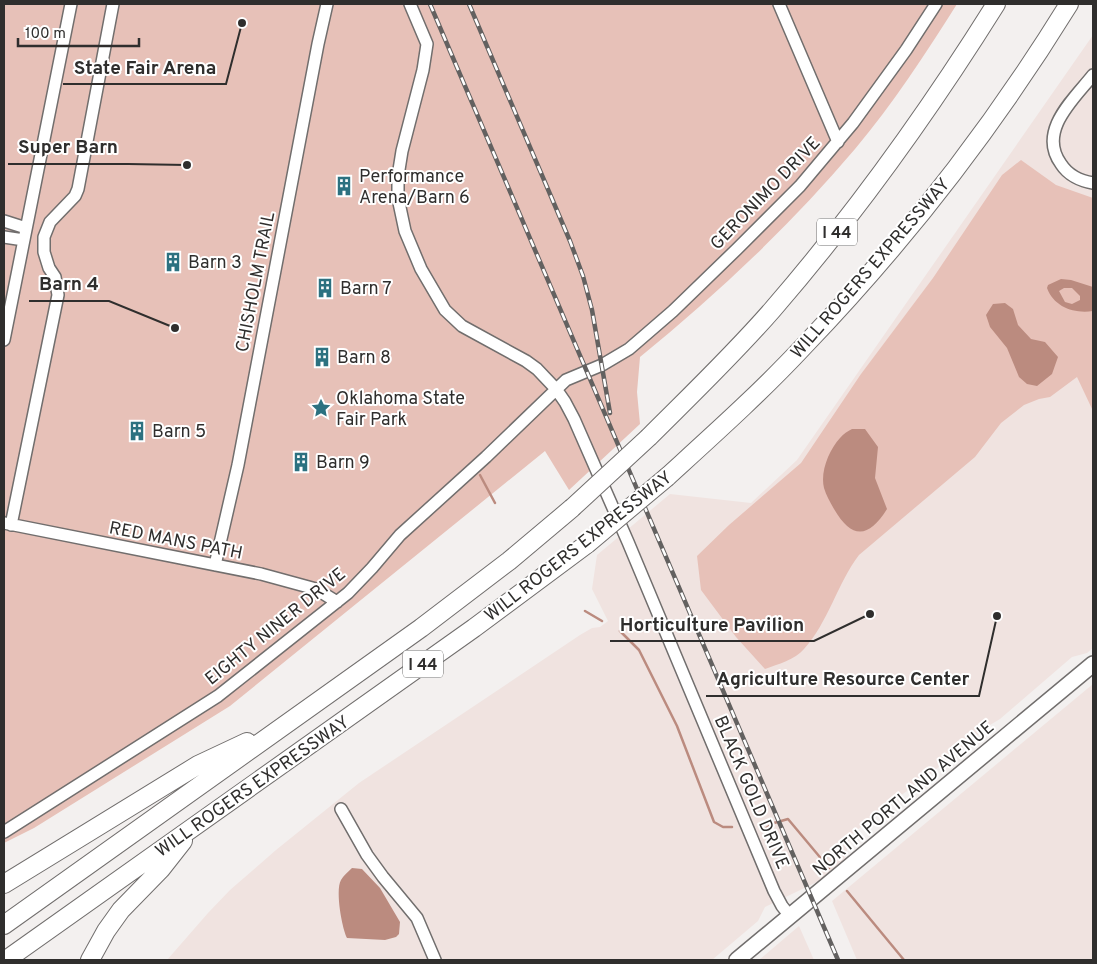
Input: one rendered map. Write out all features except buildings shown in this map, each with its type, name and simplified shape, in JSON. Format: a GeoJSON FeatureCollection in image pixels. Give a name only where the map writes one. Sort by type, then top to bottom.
{"type":"FeatureCollection","features":[{"type":"Feature","properties":{"kind":"highway","name":"WILL ROGERS EXPRESSWAY"},"geometry":{"type":"LineString","coordinates":[[4,925],[457,601],[509,561],[572,508],[649,437],[725,362],[830,241],[881,175],[933,102],[996,4]]}},
{"type":"Feature","properties":{"kind":"highway","name":"WILL ROGERS EXPRESSWAY"},"geometry":{"type":"LineString","coordinates":[[6,960],[474,628],[587,544],[666,478],[804,347],[904,235],[1009,96],[1069,4]]}},
{"type":"Feature","properties":{"kind":"highway"},"geometry":{"type":"LineString","coordinates":[[4,884],[198,764],[286,724]]}},
{"type":"Feature","properties":{"kind":"highway"},"geometry":{"type":"LineString","coordinates":[[90,960],[106,930],[121,910],[161,869],[197,825]]}},
{"type":"Feature","properties":{"kind":"highway"},"geometry":{"type":"LineString","coordinates":[[4,876],[36,864]]}},
{"type":"Feature","properties":{"kind":"main road","name":"NORTH PORTLAND AVENUE"},"geometry":{"type":"LineString","coordinates":[[737,960],[1093,664]]}},
{"type":"Feature","properties":{"kind":"street"},"geometry":{"type":"LineString","coordinates":[[4,340],[70,4]]}},
{"type":"Feature","properties":{"kind":"street"},"geometry":{"type":"LineString","coordinates":[[8,524],[58,295],[55,277],[49,268],[44,252],[44,237],[50,222],[75,196],[78,189],[114,4]]}},
{"type":"Feature","properties":{"kind":"street","name":"CHISHOLM TRAIL"},"geometry":{"type":"LineString","coordinates":[[215,565],[238,465],[327,4]]}},
{"type":"Feature","properties":{"kind":"street","name":"BLACK GOLD DRIVE"},"geometry":{"type":"LineString","coordinates":[[410,4],[427,44],[423,70],[402,150],[398,176],[398,198],[406,231],[420,269],[445,310],[456,322],[526,361],[537,369],[566,402],[583,438],[774,891],[790,916]]}},
{"type":"Feature","properties":{"kind":"street"},"geometry":{"type":"LineString","coordinates":[[779,4],[838,142]]}},
{"type":"Feature","properties":{"kind":"street","name":"GERONIMO DRIVE"},"geometry":{"type":"LineString","coordinates":[[585,373],[622,354],[667,316],[800,186],[872,99],[936,4]]}},
{"type":"Feature","properties":{"kind":"street"},"geometry":{"type":"LineString","coordinates":[[1093,74],[1059,118],[1053,142],[1057,158],[1064,169],[1078,179],[1093,183]]}},
{"type":"Feature","properties":{"kind":"street"},"geometry":{"type":"LineString","coordinates":[[4,221],[26,228]]}},
{"type":"Feature","properties":{"kind":"street"},"geometry":{"type":"LineString","coordinates":[[4,237],[24,240]]}},
{"type":"Feature","properties":{"kind":"street","name":"EIGHTY NINER DRIVE"},"geometry":{"type":"LineString","coordinates":[[4,832],[218,696],[337,602],[372,568],[400,534],[465,477],[556,389],[566,380],[585,373]]}},
{"type":"Feature","properties":{"kind":"street","name":"RED MANS PATH"},"geometry":{"type":"LineString","coordinates":[[8,524],[261,574],[316,589],[337,602]]}},
{"type":"Feature","properties":{"kind":"street"},"geometry":{"type":"LineString","coordinates":[[341,809],[367,855],[417,918],[436,960]]}},
{"type":"Feature","properties":{"kind":"shaded area","name":"Oklahoma State Fair Park"},"geometry":{"type":"Polygon","coordinates":[[[4,4],[957,4],[921,60],[869,132],[805,205],[725,284],[640,357],[637,392],[640,424],[569,490],[545,451],[230,706],[34,828],[4,843],[4,4]]]}},
{"type":"Feature","properties":{"kind":"shaded area"},"geometry":{"type":"Polygon","coordinates":[[[1093,35],[1093,648],[1087,653],[1072,657],[1000,719],[924,779],[883,808],[850,836],[845,859],[823,879],[765,907],[758,921],[712,960],[167,960],[230,890],[359,783],[580,635],[592,628],[600,627],[608,621],[592,589],[597,555],[670,494],[751,503],[797,460],[1093,35]]]}},
{"type":"Feature","properties":{"kind":"shaded area"},"geometry":{"type":"Polygon","coordinates":[[[1021,160],[1056,185],[1093,198],[1093,411],[1077,377],[1050,397],[1024,405],[1001,423],[975,457],[859,555],[845,577],[820,627],[804,649],[791,659],[765,669],[736,637],[701,590],[697,556],[729,525],[801,463],[861,374],[933,278],[1002,175],[1021,160]]]}},
{"type":"Feature","properties":{"kind":"shaded area"},"geometry":{"type":"Polygon","coordinates":[[[1061,279],[1093,287],[1093,311],[1086,312],[1066,308],[1050,295],[1047,288],[1048,285],[1061,279]],[[1064,288],[1059,291],[1065,302],[1072,304],[1080,300],[1080,296],[1072,288],[1064,288]]]}},
{"type":"Feature","properties":{"kind":"shaded area"},"geometry":{"type":"Polygon","coordinates":[[[1005,303],[1013,309],[1018,325],[1031,339],[1045,342],[1058,357],[1052,374],[1037,386],[1027,384],[1019,377],[1007,348],[990,327],[986,315],[993,304],[1005,303]]]}},
{"type":"Feature","properties":{"kind":"shaded area"},"geometry":{"type":"Polygon","coordinates":[[[852,429],[865,429],[878,447],[875,478],[887,509],[874,526],[860,531],[847,526],[841,519],[827,496],[823,482],[824,468],[832,449],[841,437],[852,429]]]}},
{"type":"Feature","properties":{"kind":"shaded area"},"geometry":{"type":"Polygon","coordinates":[[[1093,684],[1093,960],[857,960],[832,901],[1093,684]]]}},
{"type":"Feature","properties":{"kind":"shaded area"},"geometry":{"type":"Polygon","coordinates":[[[352,868],[362,869],[380,888],[400,922],[399,934],[396,937],[385,940],[347,938],[341,918],[339,885],[352,868]]]}},
{"type":"Feature","properties":{"kind":"shaded area"},"geometry":{"type":"Polygon","coordinates":[[[799,926],[814,960],[759,960],[799,926]]]}},
{"type":"Feature","properties":{"kind":"waterway"},"geometry":{"type":"LineString","coordinates":[[480,475],[495,503]]}},
{"type":"Feature","properties":{"kind":"waterway"},"geometry":{"type":"LineString","coordinates":[[585,611],[602,621]]}},
{"type":"Feature","properties":{"kind":"waterway"},"geometry":{"type":"LineString","coordinates":[[620,631],[639,650],[677,726],[714,822],[723,827],[732,827]]}},
{"type":"Feature","properties":{"kind":"waterway"},"geometry":{"type":"LineString","coordinates":[[763,830],[774,823],[788,819],[829,868]]}},
{"type":"Feature","properties":{"kind":"waterway"},"geometry":{"type":"LineString","coordinates":[[847,891],[904,960]]}},
{"type":"Feature","properties":{"kind":"railway"},"geometry":{"type":"LineString","coordinates":[[430,4],[838,960]]}},
{"type":"Feature","properties":{"kind":"railway"},"geometry":{"type":"LineString","coordinates":[[469,4],[570,241],[583,276],[592,310],[610,413]]}},
{"type":"Feature","properties":{"kind":"place","name":"State Fair Arena"},"geometry":{"type":"Point","coordinates":[242,23]}},
{"type":"Feature","properties":{"kind":"place","name":"Super Barn"},"geometry":{"type":"Point","coordinates":[187,165]}},
{"type":"Feature","properties":{"kind":"place","name":"Performance Arena/Barn 6"},"geometry":{"type":"Point","coordinates":[344,186]}},
{"type":"Feature","properties":{"kind":"place","name":"Barn 3"},"geometry":{"type":"Point","coordinates":[173,262]}},
{"type":"Feature","properties":{"kind":"place","name":"Barn 7"},"geometry":{"type":"Point","coordinates":[325,288]}},
{"type":"Feature","properties":{"kind":"place","name":"Barn 4"},"geometry":{"type":"Point","coordinates":[175,328]}},
{"type":"Feature","properties":{"kind":"place","name":"Barn 8"},"geometry":{"type":"Point","coordinates":[322,357]}},
{"type":"Feature","properties":{"kind":"place","name":"Oklahoma State Fair Park"},"geometry":{"type":"Point","coordinates":[321,408]}},
{"type":"Feature","properties":{"kind":"place","name":"Barn 5"},"geometry":{"type":"Point","coordinates":[137,431]}},
{"type":"Feature","properties":{"kind":"place","name":"Barn 9"},"geometry":{"type":"Point","coordinates":[301,462]}},
{"type":"Feature","properties":{"kind":"place","name":"Horticulture Pavilion"},"geometry":{"type":"Point","coordinates":[870,614]}},
{"type":"Feature","properties":{"kind":"place","name":"Agriculture Resource Center"},"geometry":{"type":"Point","coordinates":[997,616]}}]}
